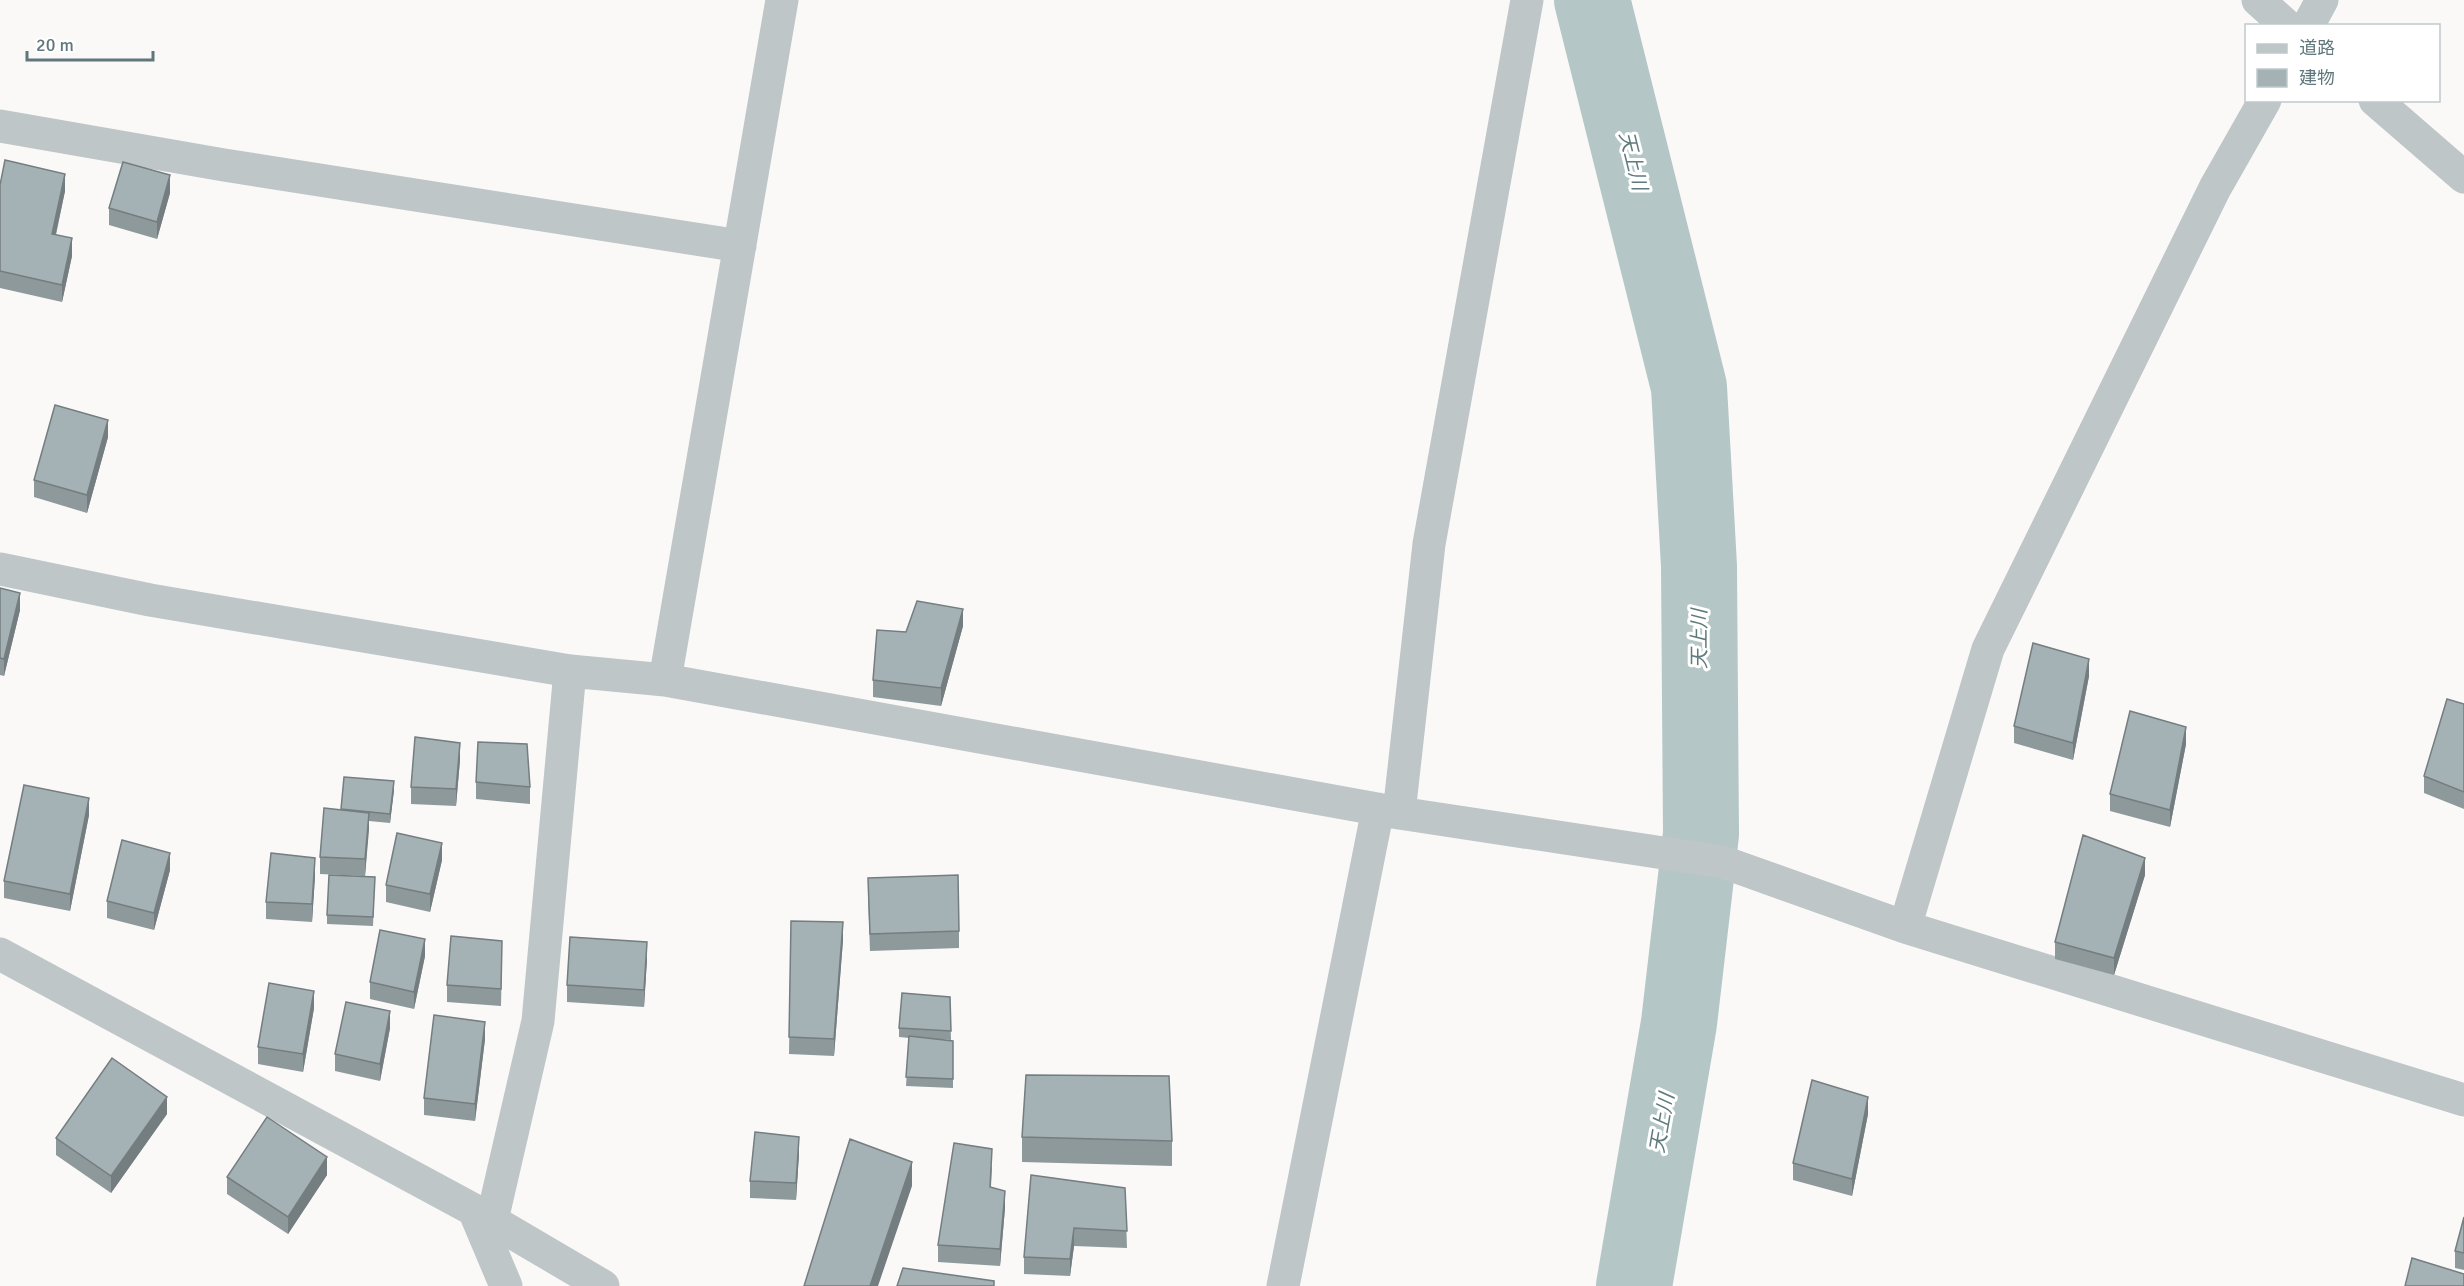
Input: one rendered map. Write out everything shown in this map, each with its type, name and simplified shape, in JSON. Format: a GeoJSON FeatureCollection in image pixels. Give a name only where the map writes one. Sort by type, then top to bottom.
{"type":"FeatureCollection","features":[{"type":"Feature","properties":{"kind":"street"},"geometry":{"type":"LineString","coordinates":[[665,681],[782,0]]}},
{"type":"Feature","properties":{"kind":"street"},"geometry":{"type":"LineString","coordinates":[[1283,1286],[1389,811],[1429,544],[1527,0]]}},
{"type":"Feature","properties":{"kind":"street"},"geometry":{"type":"LineString","coordinates":[[2258,0],[2285,24]]}},
{"type":"Feature","properties":{"kind":"street"},"geometry":{"type":"LineString","coordinates":[[2308,24],[2322,0]]}},
{"type":"Feature","properties":{"kind":"street"},"geometry":{"type":"LineString","coordinates":[[1905,927],[1988,649],[2215,188],[2264,102]]}},
{"type":"Feature","properties":{"kind":"street"},"geometry":{"type":"LineString","coordinates":[[2377,102],[2464,177]]}},
{"type":"Feature","properties":{"kind":"street"},"geometry":{"type":"LineString","coordinates":[[0,126],[224,165],[740,246]]}},
{"type":"Feature","properties":{"kind":"street"},"geometry":{"type":"LineString","coordinates":[[0,569],[150,600],[570,671],[665,681],[1389,811],[1695,857],[1905,927],[2464,1100]]}},
{"type":"Feature","properties":{"kind":"street"},"geometry":{"type":"LineString","coordinates":[[506,1286],[483,1215],[538,1021],[570,671]]}},
{"type":"Feature","properties":{"kind":"street"},"geometry":{"type":"LineString","coordinates":[[0,954],[483,1215],[603,1286]]}},
{"type":"Feature","properties":{"kind":"building"},"geometry":{"type":"Polygon","coordinates":[[[5,160],[65,174],[52,234],[72,238],[62,285],[0,271],[0,185],[5,160]]]}},
{"type":"Feature","properties":{"kind":"building"},"geometry":{"type":"Polygon","coordinates":[[[123,162],[170,175],[157,222],[109,208],[123,162]]]}},
{"type":"Feature","properties":{"kind":"building"},"geometry":{"type":"Polygon","coordinates":[[[55,405],[108,420],[87,495],[34,480],[55,405]]]}},
{"type":"Feature","properties":{"kind":"building"},"geometry":{"type":"Polygon","coordinates":[[[0,588],[20,593],[4,659],[0,658],[0,588]]]}},
{"type":"Feature","properties":{"kind":"building"},"geometry":{"type":"Polygon","coordinates":[[[917,601],[963,609],[941,688],[873,680],[877,630],[906,632],[917,601]]]}},
{"type":"Feature","properties":{"kind":"building"},"geometry":{"type":"Polygon","coordinates":[[[2033,643],[2089,659],[2073,743],[2014,726],[2033,643]]]}},
{"type":"Feature","properties":{"kind":"building"},"geometry":{"type":"Polygon","coordinates":[[[2447,699],[2464,704],[2464,792],[2424,776],[2447,699]]]}},
{"type":"Feature","properties":{"kind":"building"},"geometry":{"type":"Polygon","coordinates":[[[2130,711],[2186,727],[2170,810],[2110,794],[2130,711]]]}},
{"type":"Feature","properties":{"kind":"building"},"geometry":{"type":"Polygon","coordinates":[[[415,737],[460,743],[456,789],[411,787],[415,737]]]}},
{"type":"Feature","properties":{"kind":"building"},"geometry":{"type":"Polygon","coordinates":[[[478,742],[527,744],[530,787],[476,782],[478,742]]]}},
{"type":"Feature","properties":{"kind":"building"},"geometry":{"type":"Polygon","coordinates":[[[344,777],[394,781],[390,814],[341,809],[344,777]]]}},
{"type":"Feature","properties":{"kind":"building"},"geometry":{"type":"Polygon","coordinates":[[[24,785],[89,798],[70,894],[4,881],[24,785]]]}},
{"type":"Feature","properties":{"kind":"building"},"geometry":{"type":"Polygon","coordinates":[[[324,808],[369,813],[365,859],[320,857],[324,808]]]}},
{"type":"Feature","properties":{"kind":"building"},"geometry":{"type":"Polygon","coordinates":[[[397,833],[442,843],[430,894],[386,885],[397,833]]]}},
{"type":"Feature","properties":{"kind":"building"},"geometry":{"type":"Polygon","coordinates":[[[2083,835],[2145,858],[2114,958],[2055,942],[2083,835]]]}},
{"type":"Feature","properties":{"kind":"building"},"geometry":{"type":"Polygon","coordinates":[[[122,840],[170,853],[154,913],[107,901],[122,840]]]}},
{"type":"Feature","properties":{"kind":"building"},"geometry":{"type":"Polygon","coordinates":[[[271,853],[315,858],[312,904],[266,902],[271,853]]]}},
{"type":"Feature","properties":{"kind":"building"},"geometry":{"type":"Polygon","coordinates":[[[329,875],[375,877],[373,917],[327,915],[329,875]]]}},
{"type":"Feature","properties":{"kind":"building"},"geometry":{"type":"Polygon","coordinates":[[[958,875],[959,931],[870,934],[868,878],[958,875]]]}},
{"type":"Feature","properties":{"kind":"building"},"geometry":{"type":"Polygon","coordinates":[[[791,921],[843,922],[834,1039],[789,1037],[791,921]]]}},
{"type":"Feature","properties":{"kind":"building"},"geometry":{"type":"Polygon","coordinates":[[[380,930],[425,939],[414,992],[370,982],[380,930]]]}},
{"type":"Feature","properties":{"kind":"building"},"geometry":{"type":"Polygon","coordinates":[[[451,936],[502,941],[501,989],[447,985],[451,936]]]}},
{"type":"Feature","properties":{"kind":"building"},"geometry":{"type":"Polygon","coordinates":[[[570,937],[647,942],[644,990],[567,985],[570,937]]]}},
{"type":"Feature","properties":{"kind":"building"},"geometry":{"type":"Polygon","coordinates":[[[269,983],[314,991],[303,1054],[258,1047],[269,983]]]}},
{"type":"Feature","properties":{"kind":"building"},"geometry":{"type":"Polygon","coordinates":[[[902,993],[950,997],[951,1031],[899,1028],[902,993]]]}},
{"type":"Feature","properties":{"kind":"building"},"geometry":{"type":"Polygon","coordinates":[[[346,1002],[390,1011],[380,1064],[335,1054],[346,1002]]]}},
{"type":"Feature","properties":{"kind":"building"},"geometry":{"type":"Polygon","coordinates":[[[434,1015],[485,1022],[475,1104],[424,1098],[434,1015]]]}},
{"type":"Feature","properties":{"kind":"building"},"geometry":{"type":"Polygon","coordinates":[[[909,1036],[953,1041],[953,1079],[906,1077],[909,1036]]]}},
{"type":"Feature","properties":{"kind":"building"},"geometry":{"type":"Polygon","coordinates":[[[112,1058],[167,1097],[111,1176],[56,1138],[112,1058]]]}},
{"type":"Feature","properties":{"kind":"building"},"geometry":{"type":"Polygon","coordinates":[[[1026,1075],[1169,1076],[1172,1141],[1022,1137],[1026,1075]]]}},
{"type":"Feature","properties":{"kind":"building"},"geometry":{"type":"Polygon","coordinates":[[[1812,1080],[1868,1097],[1852,1179],[1793,1163],[1812,1080]]]}},
{"type":"Feature","properties":{"kind":"building"},"geometry":{"type":"Polygon","coordinates":[[[267,1117],[327,1157],[288,1217],[227,1177],[267,1117]]]}},
{"type":"Feature","properties":{"kind":"building"},"geometry":{"type":"Polygon","coordinates":[[[755,1132],[799,1137],[796,1183],[750,1181],[755,1132]]]}},
{"type":"Feature","properties":{"kind":"building"},"geometry":{"type":"Polygon","coordinates":[[[850,1139],[912,1162],[870,1286],[804,1286],[850,1139]]]}},
{"type":"Feature","properties":{"kind":"building"},"geometry":{"type":"Polygon","coordinates":[[[954,1143],[992,1149],[990,1187],[1005,1191],[1000,1249],[938,1245],[954,1143]]]}},
{"type":"Feature","properties":{"kind":"building"},"geometry":{"type":"Polygon","coordinates":[[[1031,1175],[1125,1188],[1127,1231],[1074,1228],[1070,1259],[1024,1257],[1031,1175]]]}},
{"type":"Feature","properties":{"kind":"building"},"geometry":{"type":"Polygon","coordinates":[[[2464,1217],[2464,1253],[2455,1251],[2464,1217]]]}},
{"type":"Feature","properties":{"kind":"building"},"geometry":{"type":"Polygon","coordinates":[[[2412,1258],[2464,1274],[2464,1286],[2405,1286],[2412,1258]]]}},
{"type":"Feature","properties":{"kind":"building"},"geometry":{"type":"Polygon","coordinates":[[[903,1268],[994,1281],[994,1286],[897,1286],[903,1268]]]}},
{"type":"Feature","properties":{"kind":"waterway","name":"天上川"},"geometry":{"type":"LineString","coordinates":[[1592,0],[1689,387],[1699,566],[1701,834],[1679,1023],[1634,1286]]}}]}
